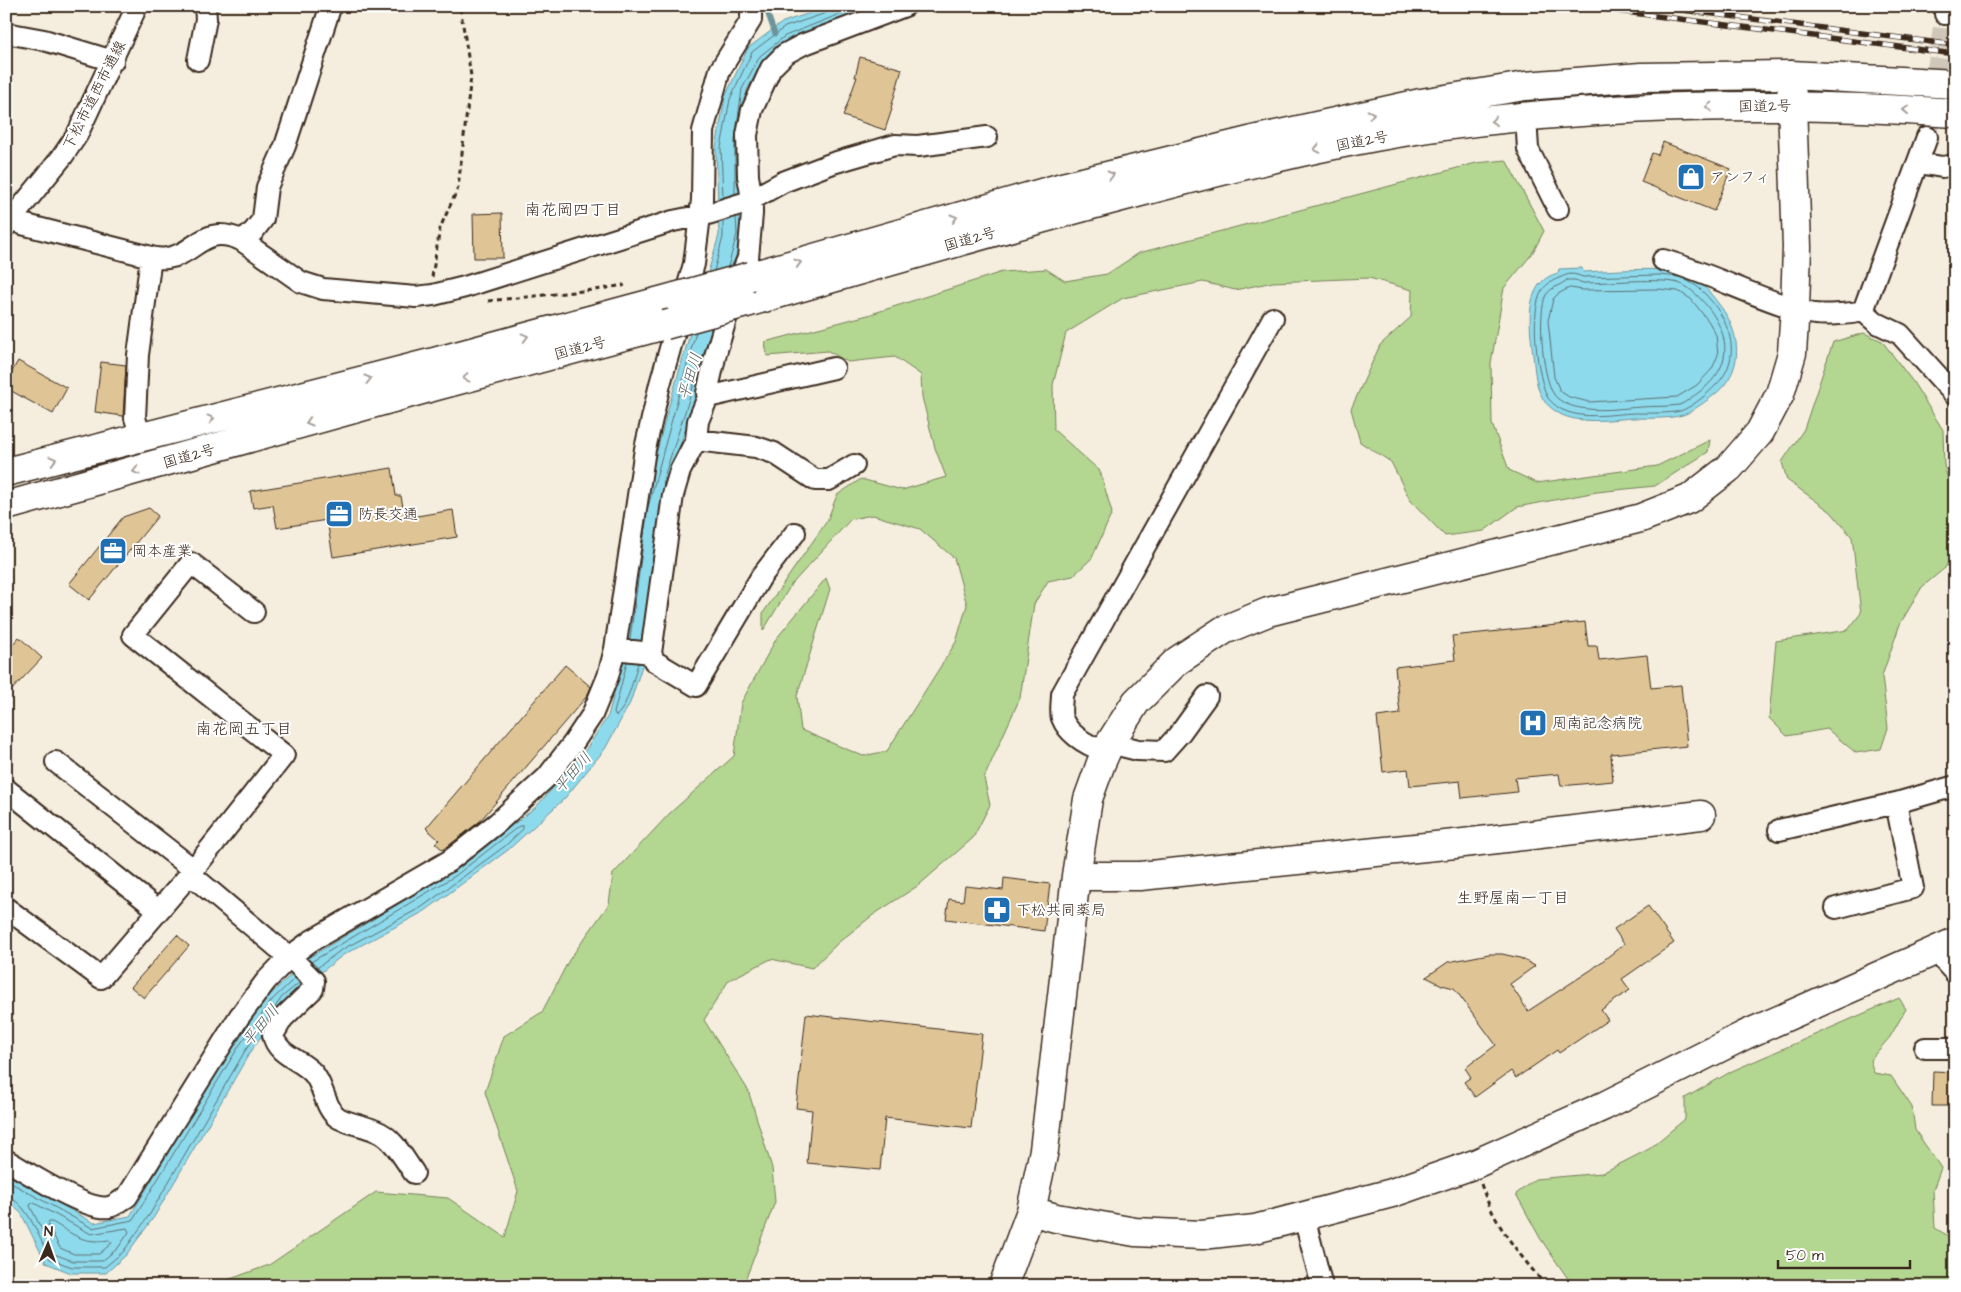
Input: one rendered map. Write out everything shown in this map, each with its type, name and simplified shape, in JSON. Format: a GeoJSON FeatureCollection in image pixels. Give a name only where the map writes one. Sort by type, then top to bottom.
{"type":"FeatureCollection","features":[{"type":"Feature","properties":{"kind":"main road","name":"国道2号"},"geometry":{"type":"LineString","coordinates":[[6,472],[425,365],[751,276],[1066,186],[1253,140],[1421,103],[1525,86],[1641,77],[1791,76],[1955,84]]}},
{"type":"Feature","properties":{"kind":"main road"},"geometry":{"type":"LineString","coordinates":[[1003,1286],[1031,1211],[1044,1150],[1076,876],[1088,799],[1108,748],[1136,702],[1177,661],[1224,630],[1268,612],[1641,518],[1690,499],[1729,468],[1760,432],[1780,394],[1792,353],[1797,246],[1791,76]]}},
{"type":"Feature","properties":{"kind":"main road","name":"国道2号"},"geometry":{"type":"LineString","coordinates":[[6,506],[445,384],[746,303],[1071,210],[1259,160],[1428,128],[1526,117],[1647,108],[1792,106],[1955,113]]}},
{"type":"Feature","properties":{"kind":"main road"},"geometry":{"type":"LineString","coordinates":[[1076,876],[1140,876],[1455,844],[1701,815]]}},
{"type":"Feature","properties":{"kind":"main road"},"geometry":{"type":"LineString","coordinates":[[1031,1211],[1056,1218],[1134,1232],[1202,1235],[1255,1229],[1392,1193],[1474,1164],[1604,1106],[1745,1035],[1947,946]]}},
{"type":"Feature","properties":{"kind":"street","name":"下松市道西市通線"},"geometry":{"type":"LineString","coordinates":[[9,222],[62,157],[77,135],[137,6]]}},
{"type":"Feature","properties":{"kind":"street"},"geometry":{"type":"LineString","coordinates":[[198,60],[206,19],[205,6]]}},
{"type":"Feature","properties":{"kind":"street"},"geometry":{"type":"LineString","coordinates":[[6,1160],[94,1207],[109,1207],[127,1197],[239,1017],[266,981],[293,960],[311,941],[449,860],[497,823],[547,777],[592,715],[617,650],[645,449],[660,384],[694,264],[704,215],[702,200],[703,131],[720,70],[751,20],[751,6]]}},
{"type":"Feature","properties":{"kind":"street"},"geometry":{"type":"LineString","coordinates":[[795,533],[761,577],[696,686],[654,661],[649,652],[673,495],[680,471],[696,440],[698,421],[708,397],[707,392],[716,353],[735,289],[748,258],[750,201],[747,136],[752,110],[771,68],[785,54],[802,45],[905,6]]}},
{"type":"Feature","properties":{"kind":"street"},"geometry":{"type":"LineString","coordinates":[[241,240],[253,232],[263,219],[267,187],[285,146],[330,8]]}},
{"type":"Feature","properties":{"kind":"street"},"geometry":{"type":"LineString","coordinates":[[6,33],[44,40],[113,61]]}},
{"type":"Feature","properties":{"kind":"street"},"geometry":{"type":"LineString","coordinates":[[1526,117],[1528,149],[1558,209]]}},
{"type":"Feature","properties":{"kind":"street"},"geometry":{"type":"LineString","coordinates":[[9,222],[166,259],[176,256],[211,235],[230,235],[241,240],[301,282],[323,289],[416,296],[433,295],[465,287],[673,221],[704,215],[750,201],[783,182],[832,163],[895,145],[918,146],[987,137]]}},
{"type":"Feature","properties":{"kind":"street"},"geometry":{"type":"LineString","coordinates":[[1863,311],[1927,137]]}},
{"type":"Feature","properties":{"kind":"street"},"geometry":{"type":"LineString","coordinates":[[1919,163],[1942,167],[1955,164]]}},
{"type":"Feature","properties":{"kind":"street"},"geometry":{"type":"LineString","coordinates":[[141,438],[135,418],[138,355],[151,257]]}},
{"type":"Feature","properties":{"kind":"street"},"geometry":{"type":"LineString","coordinates":[[1663,260],[1770,301],[1811,314],[1863,311],[1877,324],[1900,334],[1955,395]]}},
{"type":"Feature","properties":{"kind":"street"},"geometry":{"type":"LineString","coordinates":[[1207,696],[1181,732],[1164,751],[1092,747],[1072,734],[1062,718],[1062,694],[1273,318]]}},
{"type":"Feature","properties":{"kind":"street"},"geometry":{"type":"LineString","coordinates":[[708,397],[834,368]]}},
{"type":"Feature","properties":{"kind":"street"},"geometry":{"type":"LineString","coordinates":[[696,440],[756,447],[774,453],[815,480],[829,480],[854,465]]}},
{"type":"Feature","properties":{"kind":"street"},"geometry":{"type":"LineString","coordinates":[[6,908],[101,978],[191,871],[284,755],[133,635],[191,563],[254,612]]}},
{"type":"Feature","properties":{"kind":"street"},"geometry":{"type":"LineString","coordinates":[[617,650],[649,652]]}},
{"type":"Feature","properties":{"kind":"street"},"geometry":{"type":"LineString","coordinates":[[56,762],[191,871],[293,960],[314,981],[313,989],[283,1018],[273,1035],[275,1044],[284,1053],[312,1072],[319,1080],[330,1110],[337,1118],[379,1132],[391,1141],[414,1173]]}},
{"type":"Feature","properties":{"kind":"street"},"geometry":{"type":"LineString","coordinates":[[1780,830],[1955,786]]}},
{"type":"Feature","properties":{"kind":"street"},"geometry":{"type":"LineString","coordinates":[[6,789],[158,910]]}},
{"type":"Feature","properties":{"kind":"street"},"geometry":{"type":"LineString","coordinates":[[1836,908],[1913,888],[1896,802]]}},
{"type":"Feature","properties":{"kind":"street"},"geometry":{"type":"LineString","coordinates":[[1947,946],[1945,962],[1955,973]]}},
{"type":"Feature","properties":{"kind":"street"},"geometry":{"type":"LineString","coordinates":[[1925,1048],[1955,1048]]}},
{"type":"Feature","properties":{"kind":"street"},"geometry":{"type":"LineString","coordinates":[[1304,1217],[1322,1286]]}},
{"type":"Feature","properties":{"kind":"path"},"geometry":{"type":"LineString","coordinates":[[433,295],[431,280],[440,228],[458,188],[471,76],[460,6]]}},
{"type":"Feature","properties":{"kind":"path"},"geometry":{"type":"LineString","coordinates":[[479,302],[602,289],[623,285],[635,308]]}},
{"type":"Feature","properties":{"kind":"path"},"geometry":{"type":"LineString","coordinates":[[1474,1164],[1487,1203],[1508,1240],[1546,1286]]}},
{"type":"Feature","properties":{"kind":"green space"},"geometry":{"type":"Polygon","coordinates":[[[1506,160],[1544,231],[1532,254],[1504,288],[1491,363],[1492,424],[1509,470],[1537,483],[1657,466],[1710,440],[1708,452],[1655,486],[1597,492],[1517,507],[1484,531],[1445,536],[1410,500],[1391,462],[1360,442],[1351,409],[1380,345],[1411,317],[1412,290],[1369,278],[1273,282],[1235,290],[1203,282],[1123,298],[1066,333],[1053,385],[1054,430],[1100,471],[1112,513],[1092,558],[1073,576],[1048,581],[1034,604],[1020,698],[984,778],[990,805],[973,838],[919,885],[873,915],[839,942],[812,968],[771,959],[729,980],[704,1020],[748,1090],[772,1168],[775,1202],[743,1286],[211,1286],[269,1265],[376,1192],[448,1198],[505,1237],[518,1191],[485,1092],[504,1036],[542,1012],[569,960],[609,904],[613,874],[670,813],[734,756],[741,703],[776,639],[826,578],[830,589],[797,696],[801,730],[863,756],[887,751],[956,642],[967,605],[954,558],[920,529],[873,515],[851,519],[791,585],[763,631],[763,613],[827,521],[837,495],[861,479],[902,490],[946,477],[935,448],[922,397],[921,375],[895,357],[848,362],[828,351],[767,356],[765,342],[868,315],[1002,272],[1046,269],[1065,281],[1107,274],[1139,253],[1476,163],[1506,160]]]}},
{"type":"Feature","properties":{"kind":"green space"},"geometry":{"type":"Polygon","coordinates":[[[1864,333],[1882,341],[1913,382],[1943,430],[1944,465],[1955,505],[1955,549],[1945,568],[1922,587],[1900,624],[1882,676],[1888,728],[1881,749],[1856,753],[1827,729],[1787,736],[1769,718],[1776,641],[1848,630],[1861,613],[1852,537],[1831,512],[1787,480],[1782,462],[1804,429],[1833,342],[1864,333]]]}},
{"type":"Feature","properties":{"kind":"green space"},"geometry":{"type":"Polygon","coordinates":[[[1899,998],[1906,1009],[1890,1037],[1870,1060],[1874,1073],[1891,1076],[1912,1107],[1915,1130],[1941,1168],[1933,1190],[1935,1228],[1955,1240],[1955,1286],[1573,1286],[1540,1238],[1516,1194],[1535,1179],[1602,1173],[1649,1149],[1685,1119],[1685,1098],[1732,1071],[1899,998]]]}},
{"type":"Feature","properties":{"kind":"green space"},"geometry":{"type":"Polygon","coordinates":[[[94,1280],[115,1286],[18,1286],[29,1282],[94,1280]]]}},
{"type":"Feature","properties":{"kind":"water","name":"平田川"},"geometry":{"type":"Polygon","coordinates":[[[831,6],[874,6],[787,40],[764,59],[747,90],[740,140],[742,234],[709,357],[669,479],[643,663],[630,703],[605,749],[565,798],[508,850],[425,911],[343,955],[286,1000],[249,1054],[154,1217],[126,1255],[106,1273],[71,1273],[46,1263],[21,1213],[6,1200],[6,1174],[94,1223],[130,1216],[234,1043],[268,997],[308,958],[452,872],[536,807],[583,754],[608,716],[621,668],[643,506],[666,416],[719,235],[716,148],[725,97],[748,48],[783,22],[831,6]]]}},
{"type":"Feature","properties":{"kind":"water"},"geometry":{"type":"Polygon","coordinates":[[[1582,268],[1583,272],[1677,271],[1685,273],[1700,282],[1724,312],[1736,341],[1736,361],[1733,371],[1720,390],[1690,412],[1670,417],[1585,420],[1568,417],[1550,407],[1539,391],[1535,373],[1530,320],[1533,296],[1538,286],[1546,278],[1558,273],[1559,269],[1582,268]]]}},
{"type":"Feature","properties":{"kind":"building"},"geometry":{"type":"Polygon","coordinates":[[[860,57],[902,69],[885,130],[843,116],[857,77],[855,77],[860,57]]]}},
{"type":"Feature","properties":{"kind":"building"},"geometry":{"type":"Polygon","coordinates":[[[1663,142],[1731,169],[1714,211],[1641,182],[1652,153],[1658,155],[1663,142]]]}},
{"type":"Feature","properties":{"kind":"building"},"geometry":{"type":"Polygon","coordinates":[[[502,213],[503,258],[474,258],[473,214],[502,213]]]}},
{"type":"Feature","properties":{"kind":"building"},"geometry":{"type":"Polygon","coordinates":[[[18,361],[67,388],[53,414],[6,388],[6,382],[18,361]]]}},
{"type":"Feature","properties":{"kind":"building"},"geometry":{"type":"Polygon","coordinates":[[[101,362],[126,365],[123,416],[95,412],[101,362]]]}},
{"type":"Feature","properties":{"kind":"building","name":"防長交通"},"geometry":{"type":"Polygon","coordinates":[[[392,468],[396,496],[401,496],[405,518],[453,510],[457,537],[333,557],[327,520],[277,528],[273,505],[253,508],[250,491],[392,468]]]}},
{"type":"Feature","properties":{"kind":"building","name":"岡本産業"},"geometry":{"type":"Polygon","coordinates":[[[149,508],[158,516],[89,600],[69,584],[123,517],[149,508]]]}},
{"type":"Feature","properties":{"kind":"building"},"geometry":{"type":"Polygon","coordinates":[[[1585,622],[1588,646],[1597,646],[1599,660],[1647,655],[1651,688],[1681,685],[1687,746],[1611,754],[1613,781],[1561,786],[1559,774],[1515,778],[1517,792],[1462,798],[1460,781],[1410,786],[1408,769],[1383,772],[1377,717],[1400,714],[1395,667],[1455,660],[1452,636],[1585,622]]]}},
{"type":"Feature","properties":{"kind":"building"},"geometry":{"type":"Polygon","coordinates":[[[19,637],[42,658],[6,696],[6,652],[19,637]]]}},
{"type":"Feature","properties":{"kind":"building"},"geometry":{"type":"Polygon","coordinates":[[[565,665],[591,687],[587,696],[479,822],[443,850],[435,843],[439,840],[426,828],[565,665]]]}},
{"type":"Feature","properties":{"kind":"building","name":"下松共同薬局"},"geometry":{"type":"Polygon","coordinates":[[[1004,878],[1050,884],[1044,931],[946,919],[949,899],[963,901],[965,886],[1003,890],[1004,878]]]}},
{"type":"Feature","properties":{"kind":"building"},"geometry":{"type":"Polygon","coordinates":[[[1648,906],[1674,943],[1622,979],[1630,990],[1601,1010],[1608,1020],[1559,1053],[1557,1050],[1516,1078],[1511,1071],[1475,1097],[1464,1082],[1471,1077],[1465,1068],[1496,1045],[1454,988],[1442,985],[1426,977],[1448,962],[1489,954],[1502,954],[1520,958],[1535,966],[1510,984],[1528,1011],[1591,970],[1624,944],[1614,929],[1648,906]]]}},
{"type":"Feature","properties":{"kind":"building"},"geometry":{"type":"Polygon","coordinates":[[[177,935],[189,946],[144,998],[131,987],[177,935]]]}},
{"type":"Feature","properties":{"kind":"building"},"geometry":{"type":"Polygon","coordinates":[[[806,1014],[982,1034],[971,1128],[885,1118],[880,1170],[807,1163],[812,1110],[796,1108],[806,1014]]]}},
{"type":"Feature","properties":{"kind":"building"},"geometry":{"type":"Polygon","coordinates":[[[1933,1071],[1955,1072],[1955,1106],[1932,1106],[1933,1071]]]}},
{"type":"Feature","properties":{"kind":"waterway"},"geometry":{"type":"LineString","coordinates":[[765,6],[775,34]]}},
{"type":"Feature","properties":{"kind":"tunnel"},"geometry":{"type":"LineString","coordinates":[[1927,137],[1945,14]]}},
{"type":"Feature","properties":{"kind":"railway"},"geometry":{"type":"LineString","coordinates":[[1578,6],[1955,54]]}},
{"type":"Feature","properties":{"kind":"railway"},"geometry":{"type":"LineString","coordinates":[[1651,6],[1955,45]]}},
{"type":"Feature","properties":{"kind":"place","name":"アンフィ"},"geometry":{"type":"Point","coordinates":[1691,177]}},
{"type":"Feature","properties":{"kind":"place","name":"防長交通"},"geometry":{"type":"Point","coordinates":[339,514]}},
{"type":"Feature","properties":{"kind":"place","name":"岡本産業"},"geometry":{"type":"Point","coordinates":[113,551]}},
{"type":"Feature","properties":{"kind":"place","name":"周南記念病院"},"geometry":{"type":"Point","coordinates":[1533,723]}},
{"type":"Feature","properties":{"kind":"place","name":"下松共同薬局"},"geometry":{"type":"Point","coordinates":[997,910]}},
{"type":"Feature","properties":{"kind":"district","name":"南花岡四丁目"},"geometry":{"type":"Point","coordinates":[573,209]}},
{"type":"Feature","properties":{"kind":"district","name":"南花岡五丁目"},"geometry":{"type":"Point","coordinates":[244,728]}},
{"type":"Feature","properties":{"kind":"district","name":"生野屋南一丁目"},"geometry":{"type":"Point","coordinates":[1513,897]}}]}
